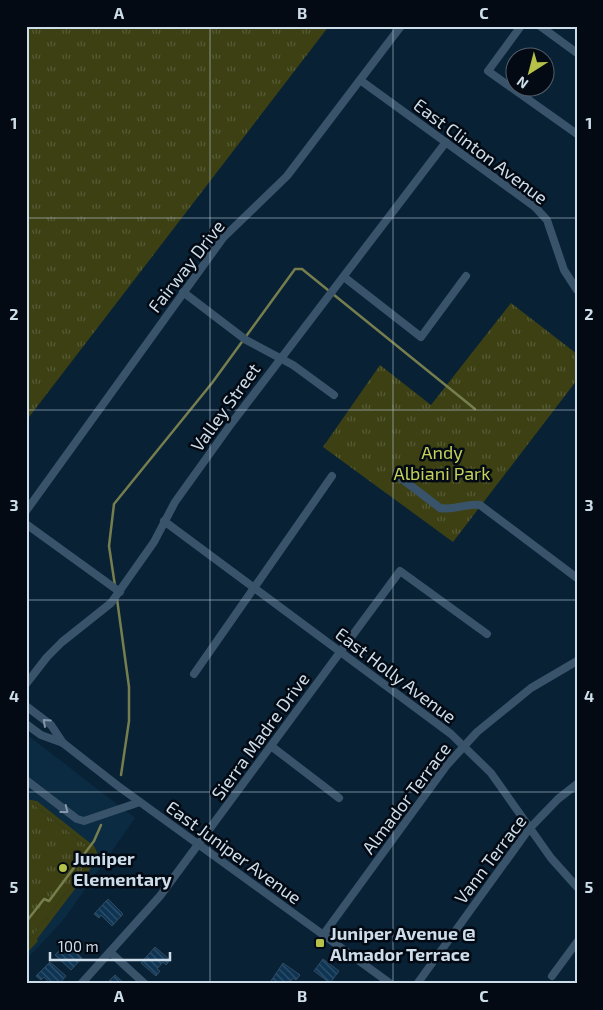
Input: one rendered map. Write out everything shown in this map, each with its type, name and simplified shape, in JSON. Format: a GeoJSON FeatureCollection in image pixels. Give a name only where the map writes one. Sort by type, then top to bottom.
{"type":"FeatureCollection","features":[{"type":"Feature","properties":{"kind":"street","name":"Fairway Drive"},"geometry":{"type":"LineString","coordinates":[[26,511],[223,238],[287,176],[401,26]]}},
{"type":"Feature","properties":{"kind":"street"},"geometry":{"type":"LineString","coordinates":[[520,26],[488,71],[577,134]]}},
{"type":"Feature","properties":{"kind":"street"},"geometry":{"type":"LineString","coordinates":[[540,26],[577,53]]}},
{"type":"Feature","properties":{"kind":"street","name":"East Clinton Avenue"},"geometry":{"type":"LineString","coordinates":[[360,80],[525,198],[547,220],[564,270],[577,290]]}},
{"type":"Feature","properties":{"kind":"street","name":"Valley Street"},"geometry":{"type":"LineString","coordinates":[[26,684],[47,657],[102,612],[120,592],[154,542],[175,502],[279,358],[344,277],[446,142]]}},
{"type":"Feature","properties":{"kind":"street"},"geometry":{"type":"LineString","coordinates":[[344,277],[421,337],[466,276]]}},
{"type":"Feature","properties":{"kind":"street"},"geometry":{"type":"LineString","coordinates":[[183,292],[246,340],[311,377],[334,394]]}},
{"type":"Feature","properties":{"kind":"street"},"geometry":{"type":"LineString","coordinates":[[194,674],[332,476]]}},
{"type":"Feature","properties":{"kind":"street"},"geometry":{"type":"LineString","coordinates":[[402,479],[440,508],[446,509],[468,503],[480,505],[577,578]]}},
{"type":"Feature","properties":{"kind":"street","name":"East Holly Avenue"},"geometry":{"type":"LineString","coordinates":[[164,521],[341,651],[464,746],[496,779],[530,829],[577,887]]}},
{"type":"Feature","properties":{"kind":"street"},"geometry":{"type":"LineString","coordinates":[[26,524],[120,592]]}},
{"type":"Feature","properties":{"kind":"street","name":"Sierra Madre Drive"},"geometry":{"type":"LineString","coordinates":[[81,984],[160,896],[400,571],[487,634]]}},
{"type":"Feature","properties":{"kind":"street","name":"Almador Terrace"},"geometry":{"type":"LineString","coordinates":[[323,935],[464,746],[507,705],[555,672],[577,661]]}},
{"type":"Feature","properties":{"kind":"street","name":"East Juniper Avenue"},"geometry":{"type":"LineString","coordinates":[[26,706],[51,725],[62,742]]}},
{"type":"Feature","properties":{"kind":"street","name":"East Juniper Avenue"},"geometry":{"type":"LineString","coordinates":[[26,724],[41,735],[62,742],[140,802],[390,984]]}},
{"type":"Feature","properties":{"kind":"street"},"geometry":{"type":"LineString","coordinates":[[271,746],[339,798]]}},
{"type":"Feature","properties":{"kind":"street"},"geometry":{"type":"LineString","coordinates":[[26,780],[77,819],[84,821],[140,802]]}},
{"type":"Feature","properties":{"kind":"street","name":"Vann Terrace"},"geometry":{"type":"LineString","coordinates":[[417,984],[530,829],[558,799],[577,784]]}},
{"type":"Feature","properties":{"kind":"street"},"geometry":{"type":"LineString","coordinates":[[552,976],[577,942]]}},
{"type":"Feature","properties":{"kind":"street"},"geometry":{"type":"LineString","coordinates":[[110,952],[145,984]]}},
{"type":"Feature","properties":{"kind":"shaded area","name":"Juniper Elementary"},"geometry":{"type":"Polygon","coordinates":[[[26,734],[135,818],[64,919],[26,960],[26,734]]]}},
{"type":"Feature","properties":{"kind":"green space"},"geometry":{"type":"Polygon","coordinates":[[[26,26],[329,26],[26,421],[26,26]]]}},
{"type":"Feature","properties":{"kind":"green space","name":"Andy Albiani Park"},"geometry":{"type":"Polygon","coordinates":[[[511,303],[577,354],[577,380],[453,542],[323,447],[380,365],[431,405],[511,303]]]}},
{"type":"Feature","properties":{"kind":"green space"},"geometry":{"type":"Polygon","coordinates":[[[26,799],[37,801],[94,846],[98,854],[94,864],[37,939],[38,941],[26,954],[26,944],[92,859],[91,849],[33,804],[26,804],[26,799]]]}},
{"type":"Feature","properties":{"kind":"green space"},"geometry":{"type":"Polygon","coordinates":[[[27,803],[33,804],[91,849],[92,859],[26,944],[27,803]]]}},
{"type":"Feature","properties":{"kind":"building"},"geometry":{"type":"Polygon","coordinates":[[[108,899],[123,914],[112,926],[101,915],[99,918],[94,914],[108,899]]]}},
{"type":"Feature","properties":{"kind":"building"},"geometry":{"type":"Polygon","coordinates":[[[69,941],[74,945],[71,948],[82,958],[71,970],[55,955],[69,941]]]}},
{"type":"Feature","properties":{"kind":"building"},"geometry":{"type":"Polygon","coordinates":[[[155,947],[170,960],[166,965],[163,962],[157,969],[160,971],[156,976],[141,963],[155,947]]]}},
{"type":"Feature","properties":{"kind":"building"},"geometry":{"type":"Polygon","coordinates":[[[323,959],[339,971],[330,983],[314,971],[323,959]]]}},
{"type":"Feature","properties":{"kind":"building"},"geometry":{"type":"Polygon","coordinates":[[[50,962],[66,976],[59,984],[50,984],[44,977],[41,980],[36,976],[50,962]]]}},
{"type":"Feature","properties":{"kind":"building"},"geometry":{"type":"Polygon","coordinates":[[[283,963],[300,975],[296,980],[293,978],[289,984],[275,984],[271,981],[283,963]]]}},
{"type":"Feature","properties":{"kind":"building"},"geometry":{"type":"Polygon","coordinates":[[[115,975],[125,984],[106,984],[115,975]]]}},
{"type":"Feature","properties":{"kind":"waterway"},"geometry":{"type":"LineString","coordinates":[[115,586],[109,546],[114,504],[212,383],[295,269],[302,269],[475,409]]}},
{"type":"Feature","properties":{"kind":"waterway"},"geometry":{"type":"LineString","coordinates":[[117,599],[129,687],[129,721],[121,775]]}},
{"type":"Feature","properties":{"kind":"waterway"},"geometry":{"type":"LineString","coordinates":[[26,922],[44,899],[49,901],[94,841],[101,825]]}},
{"type":"Feature","properties":{"kind":"place","name":"Juniper Elementary"},"geometry":{"type":"Point","coordinates":[63,868]}},
{"type":"Feature","properties":{"kind":"place","name":"Juniper Avenue @ Almador Terrace"},"geometry":{"type":"Point","coordinates":[320,943]}}]}
